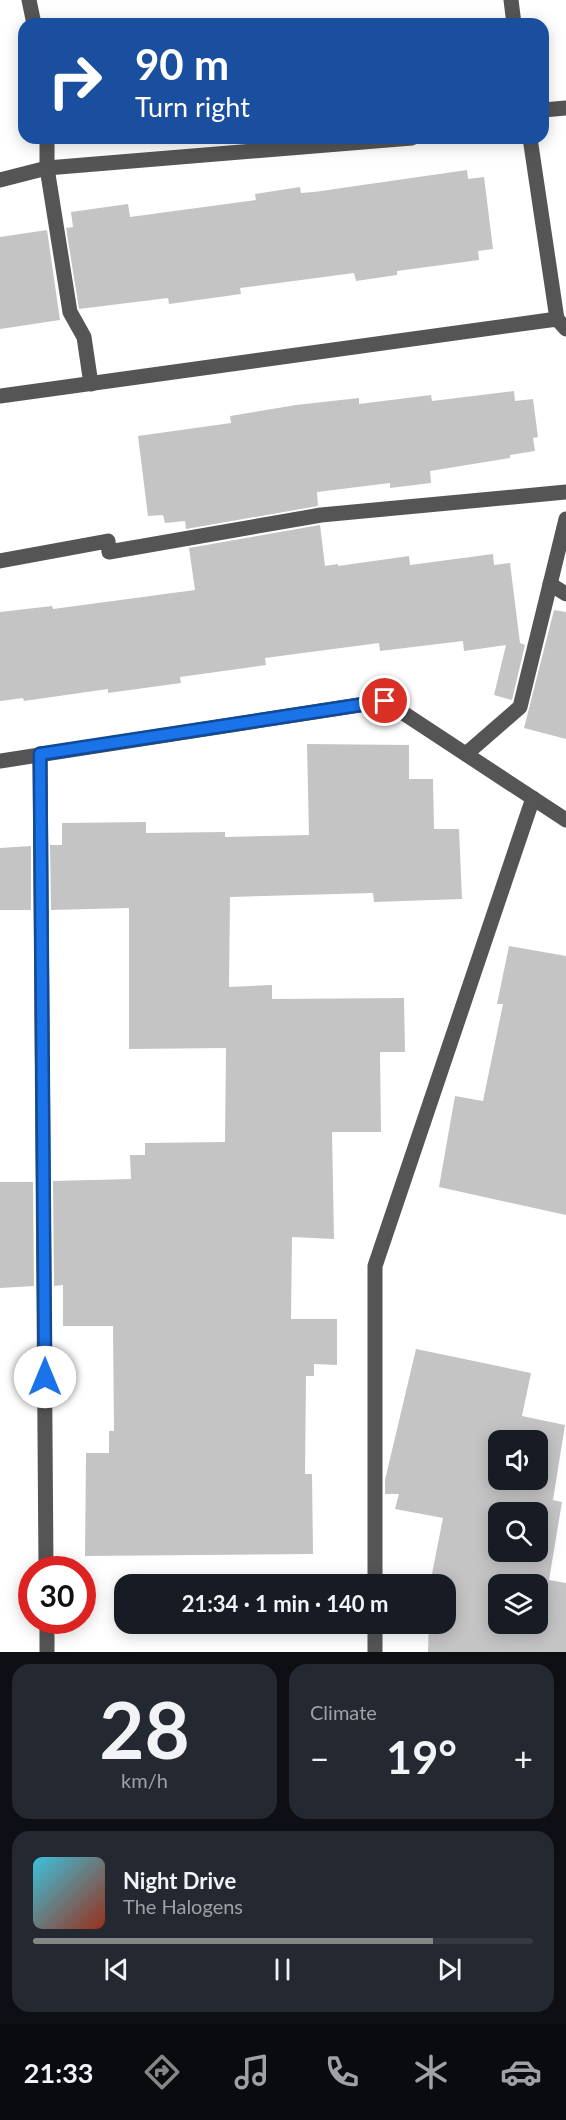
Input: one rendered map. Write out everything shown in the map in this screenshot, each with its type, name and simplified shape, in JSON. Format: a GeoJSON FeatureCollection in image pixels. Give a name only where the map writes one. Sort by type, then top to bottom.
{"type":"FeatureCollection","features":[{"type":"Feature","properties":{"kind":"street"},"geometry":{"type":"LineString","coordinates":[[29,0],[33,18]]}},
{"type":"Feature","properties":{"kind":"street"},"geometry":{"type":"LineString","coordinates":[[511,0],[513,18]]}},
{"type":"Feature","properties":{"kind":"street"},"geometry":{"type":"LineString","coordinates":[[549,109],[566,108]]}},
{"type":"Feature","properties":{"kind":"street"},"geometry":{"type":"LineString","coordinates":[[47,144],[47,168],[70,312],[84,337],[91,384]]}},
{"type":"Feature","properties":{"kind":"street"},"geometry":{"type":"LineString","coordinates":[[0,180],[47,168],[339,144]]}},
{"type":"Feature","properties":{"kind":"street"},"geometry":{"type":"LineString","coordinates":[[0,396],[561,324],[531,144]]}},
{"type":"Feature","properties":{"kind":"street"},"geometry":{"type":"LineString","coordinates":[[0,561],[108,541],[109,552],[321,515],[566,492]]}},
{"type":"Feature","properties":{"kind":"street"},"geometry":{"type":"LineString","coordinates":[[466,754],[520,707],[566,519]]}},
{"type":"Feature","properties":{"kind":"street"},"geometry":{"type":"LineString","coordinates":[[550,584],[566,594]]}},
{"type":"Feature","properties":{"kind":"street"},"geometry":{"type":"LineString","coordinates":[[0,761],[385,701],[566,820]]}},
{"type":"Feature","properties":{"kind":"street"},"geometry":{"type":"LineString","coordinates":[[40,754],[46,1556]]}},
{"type":"Feature","properties":{"kind":"street"},"geometry":{"type":"LineString","coordinates":[[375,1574],[375,1266],[534,798]]}},
{"type":"Feature","properties":{"kind":"street"},"geometry":{"type":"LineString","coordinates":[[47,1634],[47,1652]]}},
{"type":"Feature","properties":{"kind":"street"},"geometry":{"type":"LineString","coordinates":[[375,1634],[375,1652]]}},
{"type":"Feature","properties":{"kind":"building"},"geometry":{"type":"Polygon","coordinates":[[[467,170],[468,179],[484,177],[493,249],[478,251],[479,260],[397,271],[397,275],[356,281],[354,273],[240,288],[241,294],[169,304],[168,298],[79,309],[66,228],[73,227],[71,212],[128,204],[130,217],[256,200],[255,194],[300,187],[301,193],[314,192],[467,170]]]}},
{"type":"Feature","properties":{"kind":"building"},"geometry":{"type":"Polygon","coordinates":[[[47,230],[60,320],[0,329],[0,237],[47,230]]]}},
{"type":"Feature","properties":{"kind":"building"},"geometry":{"type":"Polygon","coordinates":[[[514,391],[515,401],[533,399],[538,437],[533,438],[535,451],[510,455],[510,458],[430,471],[431,483],[390,488],[390,483],[317,492],[318,506],[186,529],[185,521],[165,523],[163,515],[148,516],[138,436],[231,423],[230,416],[296,405],[359,398],[359,404],[431,395],[432,401],[514,391]]]}},
{"type":"Feature","properties":{"kind":"building"},"geometry":{"type":"Polygon","coordinates":[[[320,525],[325,566],[409,556],[410,565],[493,554],[494,565],[510,563],[520,643],[525,645],[512,700],[494,695],[506,645],[464,651],[463,641],[380,651],[379,643],[265,658],[266,665],[180,677],[181,683],[108,693],[108,689],[24,701],[23,698],[0,701],[0,612],[52,606],[53,609],[195,590],[189,548],[320,525]]]}},
{"type":"Feature","properties":{"kind":"building"},"geometry":{"type":"Polygon","coordinates":[[[554,610],[566,612],[566,739],[524,728],[554,610]]]}},
{"type":"Feature","properties":{"kind":"building"},"geometry":{"type":"Polygon","coordinates":[[[307,744],[409,745],[409,779],[433,779],[434,829],[459,829],[462,899],[374,902],[373,893],[230,897],[229,987],[272,985],[272,999],[404,998],[405,1052],[380,1052],[381,1132],[332,1132],[334,1239],[292,1237],[291,1319],[337,1319],[337,1365],[314,1364],[314,1376],[306,1376],[305,1474],[312,1474],[313,1554],[85,1556],[86,1453],[109,1453],[109,1431],[114,1431],[113,1326],[63,1326],[63,1285],[54,1286],[53,1181],[131,1179],[130,1155],[145,1155],[145,1143],[225,1142],[226,1048],[129,1049],[129,908],[51,910],[50,845],[62,845],[62,823],[146,822],[146,833],[225,832],[225,837],[309,835],[307,744]]]}},
{"type":"Feature","properties":{"kind":"building"},"geometry":{"type":"Polygon","coordinates":[[[31,846],[31,910],[0,910],[0,848],[31,846]]]}},
{"type":"Feature","properties":{"kind":"building"},"geometry":{"type":"Polygon","coordinates":[[[509,946],[566,956],[566,1215],[439,1187],[455,1096],[483,1101],[503,1004],[497,1004],[509,946]]]}},
{"type":"Feature","properties":{"kind":"building"},"geometry":{"type":"Polygon","coordinates":[[[0,1182],[33,1182],[34,1286],[0,1288],[0,1182]]]}},
{"type":"Feature","properties":{"kind":"building"},"geometry":{"type":"Polygon","coordinates":[[[416,1349],[531,1373],[522,1416],[565,1425],[553,1500],[562,1502],[549,1580],[566,1583],[566,1652],[428,1652],[429,1634],[456,1634],[456,1574],[432,1574],[443,1518],[395,1509],[399,1494],[385,1494],[385,1480],[416,1349]]]}},
{"type":"Feature","properties":{"kind":"route"},"geometry":{"type":"LineString","coordinates":[[45,1377],[40,754],[385,701]]}}]}
